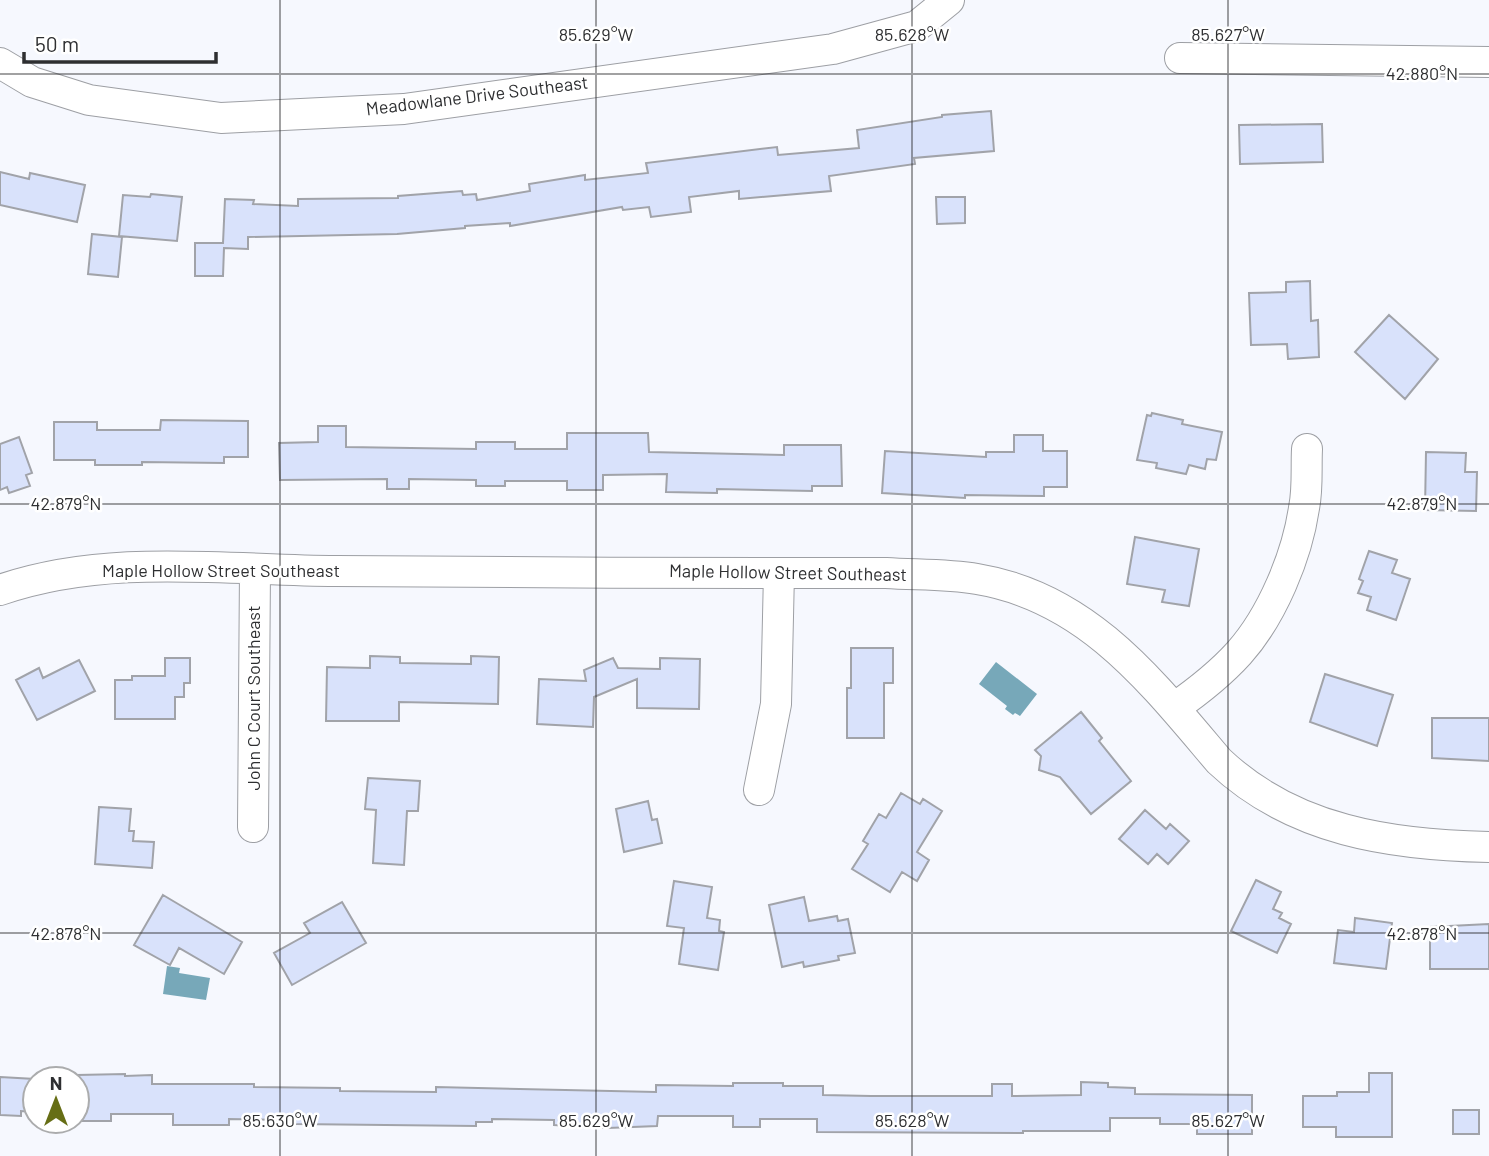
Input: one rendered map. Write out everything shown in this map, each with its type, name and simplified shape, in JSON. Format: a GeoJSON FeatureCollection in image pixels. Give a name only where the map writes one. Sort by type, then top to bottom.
{"type":"FeatureCollection","features":[{"type":"Feature","properties":{"kind":"street","name":"Meadowlane Drive Southeast"},"geometry":{"type":"LineString","coordinates":[[0,63],[32,82],[89,100],[220,118],[404,108],[833,49],[917,26],[948,0]]}},
{"type":"Feature","properties":{"kind":"street"},"geometry":{"type":"LineString","coordinates":[[1180,58],[1489,62]]}},
{"type":"Feature","properties":{"kind":"street"},"geometry":{"type":"LineString","coordinates":[[1174,708],[1201,689],[1240,652],[1274,599],[1297,542],[1305,506],[1307,449]]}},
{"type":"Feature","properties":{"kind":"street","name":"Maple Hollow Street Southeast"},"geometry":{"type":"LineString","coordinates":[[0,590],[46,576],[80,570],[147,567],[255,570],[886,573],[975,579],[1041,597],[1097,632],[1153,682],[1229,771],[1270,798],[1310,818],[1374,838],[1489,847]]}},
{"type":"Feature","properties":{"kind":"street","name":"John C Court Southeast"},"geometry":{"type":"LineString","coordinates":[[253,827],[255,570]]}},
{"type":"Feature","properties":{"kind":"street"},"geometry":{"type":"LineString","coordinates":[[759,790],[776,704],[779,573]]}},
{"type":"Feature","properties":{"kind":"water"},"geometry":{"type":"Polygon","coordinates":[[[996,662],[1037,694],[1020,716],[1005,709],[1007,706],[979,684],[996,662]]]}},
{"type":"Feature","properties":{"kind":"water"},"geometry":{"type":"Polygon","coordinates":[[[167,966],[180,968],[179,973],[210,978],[206,1000],[163,994],[167,966]]]}},
{"type":"Feature","properties":{"kind":"building"},"geometry":{"type":"Polygon","coordinates":[[[991,111],[994,151],[914,158],[915,164],[829,176],[831,191],[739,199],[739,191],[689,197],[691,212],[651,217],[649,207],[623,210],[622,207],[510,226],[510,223],[465,226],[397,234],[248,237],[248,249],[224,248],[223,276],[195,276],[195,243],[223,243],[225,199],[254,200],[253,204],[298,206],[298,199],[398,198],[462,191],[463,195],[476,194],[477,200],[530,191],[529,184],[585,175],[585,180],[648,173],[646,163],[777,147],[778,155],[859,148],[857,130],[942,115],[991,111]]]}},
{"type":"Feature","properties":{"kind":"building"},"geometry":{"type":"Polygon","coordinates":[[[1322,124],[1323,162],[1240,164],[1239,125],[1322,124]]]}},
{"type":"Feature","properties":{"kind":"building"},"geometry":{"type":"Polygon","coordinates":[[[0,172],[29,179],[30,173],[85,185],[77,222],[0,205],[0,172]]]}},
{"type":"Feature","properties":{"kind":"building"},"geometry":{"type":"Polygon","coordinates":[[[151,194],[182,197],[177,241],[119,236],[123,195],[150,197],[151,194]]]}},
{"type":"Feature","properties":{"kind":"building"},"geometry":{"type":"Polygon","coordinates":[[[936,197],[965,197],[965,223],[937,224],[936,197]]]}},
{"type":"Feature","properties":{"kind":"building"},"geometry":{"type":"Polygon","coordinates":[[[92,234],[122,237],[118,277],[88,274],[92,234]]]}},
{"type":"Feature","properties":{"kind":"building"},"geometry":{"type":"Polygon","coordinates":[[[1310,281],[1311,321],[1318,320],[1319,357],[1288,359],[1287,344],[1251,345],[1249,293],[1286,292],[1286,282],[1310,281]]]}},
{"type":"Feature","properties":{"kind":"building"},"geometry":{"type":"Polygon","coordinates":[[[1389,315],[1438,359],[1405,399],[1355,352],[1389,315]]]}},
{"type":"Feature","properties":{"kind":"building"},"geometry":{"type":"Polygon","coordinates":[[[1152,413],[1183,420],[1182,424],[1222,432],[1216,460],[1207,459],[1205,469],[1189,465],[1186,474],[1156,468],[1157,463],[1137,460],[1147,415],[1151,416],[1152,413]]]}},
{"type":"Feature","properties":{"kind":"building"},"geometry":{"type":"Polygon","coordinates":[[[161,420],[248,421],[248,457],[224,457],[224,463],[142,462],[142,465],[95,465],[95,460],[54,460],[54,422],[97,422],[97,430],[160,430],[161,420]]]}},
{"type":"Feature","properties":{"kind":"building"},"geometry":{"type":"Polygon","coordinates":[[[318,426],[346,426],[346,447],[476,449],[476,442],[515,442],[515,449],[567,449],[567,433],[648,433],[649,452],[784,455],[784,445],[841,445],[842,486],[812,486],[812,491],[717,489],[717,493],[666,492],[667,474],[603,475],[603,490],[567,490],[567,481],[505,481],[505,486],[476,486],[476,480],[409,479],[409,489],[387,489],[387,479],[280,480],[279,443],[318,442],[318,426]]]}},
{"type":"Feature","properties":{"kind":"building"},"geometry":{"type":"Polygon","coordinates":[[[1014,435],[1043,435],[1043,451],[1067,451],[1067,487],[1044,487],[1044,496],[965,495],[965,498],[882,493],[885,451],[986,457],[986,452],[1014,452],[1014,435]]]}},
{"type":"Feature","properties":{"kind":"building"},"geometry":{"type":"Polygon","coordinates":[[[19,437],[32,473],[26,475],[30,486],[9,493],[7,487],[0,490],[0,444],[19,437]]]}},
{"type":"Feature","properties":{"kind":"building"},"geometry":{"type":"Polygon","coordinates":[[[1426,452],[1466,453],[1465,472],[1477,472],[1476,511],[1425,510],[1426,452]]]}},
{"type":"Feature","properties":{"kind":"building"},"geometry":{"type":"Polygon","coordinates":[[[1135,537],[1199,549],[1189,606],[1162,602],[1165,590],[1127,584],[1135,537]]]}},
{"type":"Feature","properties":{"kind":"building"},"geometry":{"type":"Polygon","coordinates":[[[1369,551],[1397,560],[1392,573],[1410,579],[1396,620],[1367,610],[1371,597],[1358,593],[1363,581],[1359,579],[1369,551]]]}},
{"type":"Feature","properties":{"kind":"building"},"geometry":{"type":"Polygon","coordinates":[[[851,648],[893,648],[893,683],[884,683],[884,738],[847,738],[847,688],[851,688],[851,648]]]}},
{"type":"Feature","properties":{"kind":"building"},"geometry":{"type":"Polygon","coordinates":[[[370,656],[400,657],[400,663],[471,664],[471,656],[499,657],[498,704],[399,702],[399,721],[326,721],[327,667],[370,668],[370,656]]]}},
{"type":"Feature","properties":{"kind":"building"},"geometry":{"type":"Polygon","coordinates":[[[165,658],[190,658],[190,683],[184,683],[184,697],[175,697],[175,719],[115,719],[115,680],[132,680],[132,676],[165,676],[165,658]]]}},
{"type":"Feature","properties":{"kind":"building"},"geometry":{"type":"Polygon","coordinates":[[[613,658],[618,668],[660,669],[660,658],[700,659],[699,709],[637,708],[637,679],[594,697],[593,727],[537,724],[539,679],[586,681],[584,670],[613,658]]]}},
{"type":"Feature","properties":{"kind":"building"},"geometry":{"type":"Polygon","coordinates":[[[79,660],[95,691],[37,720],[16,680],[39,668],[43,678],[79,660]]]}},
{"type":"Feature","properties":{"kind":"building"},"geometry":{"type":"Polygon","coordinates":[[[1325,674],[1393,695],[1377,746],[1310,722],[1325,674]]]}},
{"type":"Feature","properties":{"kind":"building"},"geometry":{"type":"Polygon","coordinates":[[[1081,712],[1102,738],[1099,741],[1131,781],[1091,814],[1060,777],[1039,770],[1041,756],[1035,750],[1081,712]]]}},
{"type":"Feature","properties":{"kind":"building"},"geometry":{"type":"Polygon","coordinates":[[[1432,718],[1489,718],[1489,761],[1432,758],[1432,718]]]}},
{"type":"Feature","properties":{"kind":"building"},"geometry":{"type":"Polygon","coordinates":[[[368,778],[420,781],[418,811],[407,811],[404,865],[373,863],[376,810],[365,809],[368,778]]]}},
{"type":"Feature","properties":{"kind":"building"},"geometry":{"type":"Polygon","coordinates":[[[901,793],[920,804],[923,799],[942,811],[917,852],[929,860],[917,881],[902,872],[890,892],[852,869],[868,844],[863,841],[879,814],[886,818],[901,793]]]}},
{"type":"Feature","properties":{"kind":"building"},"geometry":{"type":"Polygon","coordinates":[[[648,801],[652,820],[657,819],[662,843],[624,852],[616,809],[648,801]]]}},
{"type":"Feature","properties":{"kind":"building"},"geometry":{"type":"Polygon","coordinates":[[[99,807],[131,809],[129,831],[134,831],[133,841],[154,842],[152,868],[95,864],[99,807]]]}},
{"type":"Feature","properties":{"kind":"building"},"geometry":{"type":"Polygon","coordinates":[[[1145,810],[1166,829],[1170,824],[1189,841],[1168,864],[1157,854],[1148,864],[1119,839],[1145,810]]]}},
{"type":"Feature","properties":{"kind":"building"},"geometry":{"type":"Polygon","coordinates":[[[1256,880],[1281,892],[1273,909],[1282,913],[1279,918],[1291,924],[1277,953],[1231,931],[1256,880]]]}},
{"type":"Feature","properties":{"kind":"building"},"geometry":{"type":"Polygon","coordinates":[[[674,881],[712,887],[707,918],[720,920],[719,931],[724,932],[718,970],[679,964],[684,928],[667,926],[674,881]]]}},
{"type":"Feature","properties":{"kind":"building"},"geometry":{"type":"Polygon","coordinates":[[[163,895],[242,942],[224,974],[179,948],[170,965],[134,945],[163,895]]]}},
{"type":"Feature","properties":{"kind":"building"},"geometry":{"type":"Polygon","coordinates":[[[804,897],[809,921],[837,916],[838,921],[848,919],[855,953],[838,956],[839,960],[804,967],[803,962],[782,967],[769,905],[804,897]]]}},
{"type":"Feature","properties":{"kind":"building"},"geometry":{"type":"Polygon","coordinates":[[[342,902],[366,943],[292,985],[274,953],[310,933],[304,923],[342,902]]]}},
{"type":"Feature","properties":{"kind":"building"},"geometry":{"type":"Polygon","coordinates":[[[1355,918],[1392,923],[1386,969],[1334,963],[1338,930],[1354,932],[1355,918]]]}},
{"type":"Feature","properties":{"kind":"building"},"geometry":{"type":"Polygon","coordinates":[[[1489,924],[1489,969],[1430,969],[1430,927],[1489,924]]]}},
{"type":"Feature","properties":{"kind":"building"},"geometry":{"type":"Polygon","coordinates":[[[1369,1073],[1392,1073],[1392,1137],[1336,1137],[1336,1127],[1303,1127],[1303,1096],[1369,1092],[1369,1073]]]}},
{"type":"Feature","properties":{"kind":"building"},"geometry":{"type":"Polygon","coordinates":[[[91,1075],[152,1075],[152,1084],[254,1084],[254,1087],[340,1088],[340,1091],[436,1092],[436,1087],[656,1092],[656,1085],[733,1086],[733,1083],[783,1083],[783,1086],[823,1086],[823,1095],[871,1096],[992,1096],[992,1084],[1012,1084],[1012,1096],[1081,1095],[1081,1082],[1108,1083],[1108,1087],[1135,1088],[1135,1094],[1252,1095],[1252,1134],[1197,1134],[1197,1124],[1160,1124],[1160,1118],[1110,1118],[1110,1131],[1023,1133],[817,1132],[817,1119],[760,1119],[760,1127],[733,1127],[733,1116],[658,1116],[657,1126],[608,1128],[554,1125],[554,1120],[492,1119],[492,1122],[476,1122],[476,1126],[295,1124],[295,1120],[229,1119],[229,1125],[173,1125],[173,1114],[111,1114],[111,1121],[91,1121],[91,1075]]]}},
{"type":"Feature","properties":{"kind":"building"},"geometry":{"type":"Polygon","coordinates":[[[0,1077],[21,1078],[21,1116],[0,1115],[0,1077]]]}},
{"type":"Feature","properties":{"kind":"building"},"geometry":{"type":"Polygon","coordinates":[[[1453,1110],[1479,1110],[1479,1134],[1453,1134],[1453,1110]]]}}]}
